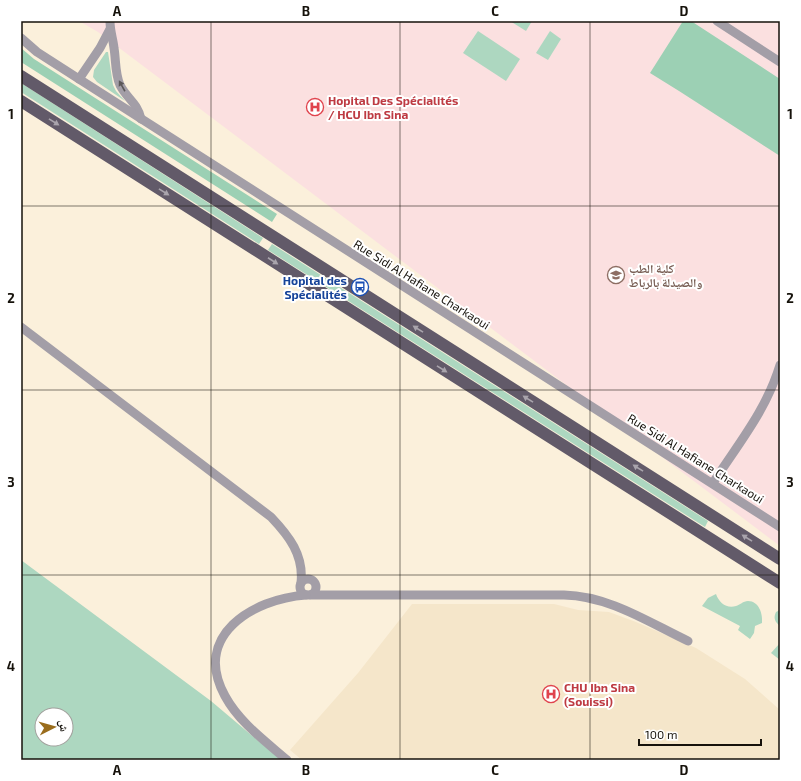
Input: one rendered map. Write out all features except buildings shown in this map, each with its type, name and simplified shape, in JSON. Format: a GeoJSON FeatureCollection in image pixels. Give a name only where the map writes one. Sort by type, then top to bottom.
{"type":"FeatureCollection","features":[{"type":"Feature","properties":{"kind":"main road"},"geometry":{"type":"LineString","coordinates":[[21,76],[780,559]]}},
{"type":"Feature","properties":{"kind":"main road"},"geometry":{"type":"LineString","coordinates":[[21,101],[780,583]]}},
{"type":"Feature","properties":{"kind":"street"},"geometry":{"type":"LineString","coordinates":[[717,21],[780,62]]}},
{"type":"Feature","properties":{"kind":"street"},"geometry":{"type":"LineString","coordinates":[[78,80],[98,52],[110,25]]}},
{"type":"Feature","properties":{"kind":"street"},"geometry":{"type":"LineString","coordinates":[[110,25],[119,83],[134,102],[141,119]]}},
{"type":"Feature","properties":{"kind":"street","name":"Rue Sidi Al Hafiane Charkaoui"},"geometry":{"type":"LineString","coordinates":[[21,38],[37,52],[78,80],[780,527]]}},
{"type":"Feature","properties":{"kind":"street"},"geometry":{"type":"LineString","coordinates":[[21,327],[260,507],[282,528],[298,555],[307,587]]}},
{"type":"Feature","properties":{"kind":"street"},"geometry":{"type":"LineString","coordinates":[[713,483],[761,411],[774,384],[780,365]]}},
{"type":"Feature","properties":{"kind":"street"},"geometry":{"type":"LineString","coordinates":[[307,587],[337,595]]}},
{"type":"Feature","properties":{"kind":"street"},"geometry":{"type":"LineString","coordinates":[[287,760],[258,735],[238,714],[226,698],[216,676],[216,654],[220,641],[225,634],[234,624],[254,609],[286,598],[307,587],[337,595],[549,594],[583,596],[610,603],[688,641]]}},
{"type":"Feature","properties":{"kind":"shaded area","name":"كلية الطب والصيدلة بالرباط"},"geometry":{"type":"Polygon","coordinates":[[[79,21],[780,21],[780,546],[98,32],[79,21]]]}},
{"type":"Feature","properties":{"kind":"shaded area","name":"CHU Ibn Sina (Souissi)"},"geometry":{"type":"Polygon","coordinates":[[[412,604],[554,604],[578,610],[609,612],[636,622],[696,648],[745,679],[780,710],[780,760],[302,760],[290,750],[358,673],[412,604]]]}},
{"type":"Feature","properties":{"kind":"green space"},"geometry":{"type":"Polygon","coordinates":[[[510,21],[532,21],[526,31],[510,21]]]}},
{"type":"Feature","properties":{"kind":"green space"},"geometry":{"type":"Polygon","coordinates":[[[683,21],[691,21],[780,79],[780,156],[650,73],[683,21]]]}},
{"type":"Feature","properties":{"kind":"green space"},"geometry":{"type":"Polygon","coordinates":[[[478,31],[520,59],[506,81],[463,53],[478,31]]]}},
{"type":"Feature","properties":{"kind":"green space"},"geometry":{"type":"Polygon","coordinates":[[[550,31],[561,39],[548,60],[536,53],[550,31]]]}},
{"type":"Feature","properties":{"kind":"green space"},"geometry":{"type":"Polygon","coordinates":[[[21,48],[34,59],[277,214],[272,222],[21,62],[21,48]]]}},
{"type":"Feature","properties":{"kind":"green space"},"geometry":{"type":"Polygon","coordinates":[[[106,52],[108,52],[113,85],[125,101],[97,82],[93,77],[94,70],[106,52]]]}},
{"type":"Feature","properties":{"kind":"green space"},"geometry":{"type":"Polygon","coordinates":[[[21,83],[263,238],[259,244],[21,92],[21,83]]]}},
{"type":"Feature","properties":{"kind":"green space"},"geometry":{"type":"Polygon","coordinates":[[[272,244],[708,521],[705,527],[268,250],[272,244]]]}},
{"type":"Feature","properties":{"kind":"green space"},"geometry":{"type":"Polygon","coordinates":[[[21,560],[211,701],[281,760],[21,760],[21,560]]]}},
{"type":"Feature","properties":{"kind":"green space"},"geometry":{"type":"Polygon","coordinates":[[[716,594],[721,603],[730,607],[748,601],[755,603],[758,606],[762,616],[762,623],[755,626],[754,633],[750,639],[738,630],[740,626],[702,606],[708,598],[716,594]]]}},
{"type":"Feature","properties":{"kind":"green space"},"geometry":{"type":"Polygon","coordinates":[[[780,610],[780,626],[776,621],[775,614],[780,610]]]}},
{"type":"Feature","properties":{"kind":"green space"},"geometry":{"type":"Polygon","coordinates":[[[780,643],[780,660],[771,653],[780,643]]]}},
{"type":"Feature","properties":{"kind":"place","name":"Hopital Des Spécialités / HCU Ibn Sina"},"geometry":{"type":"Point","coordinates":[315,107]}},
{"type":"Feature","properties":{"kind":"place","name":"كلية الطب والصيدلة بالرباط"},"geometry":{"type":"Point","coordinates":[616,275]}},
{"type":"Feature","properties":{"kind":"place","name":"Hopital des Spécialités"},"geometry":{"type":"Point","coordinates":[360,287]}},
{"type":"Feature","properties":{"kind":"place","name":"CHU Ibn Sina (Souissi)"},"geometry":{"type":"Point","coordinates":[551,694]}}]}
